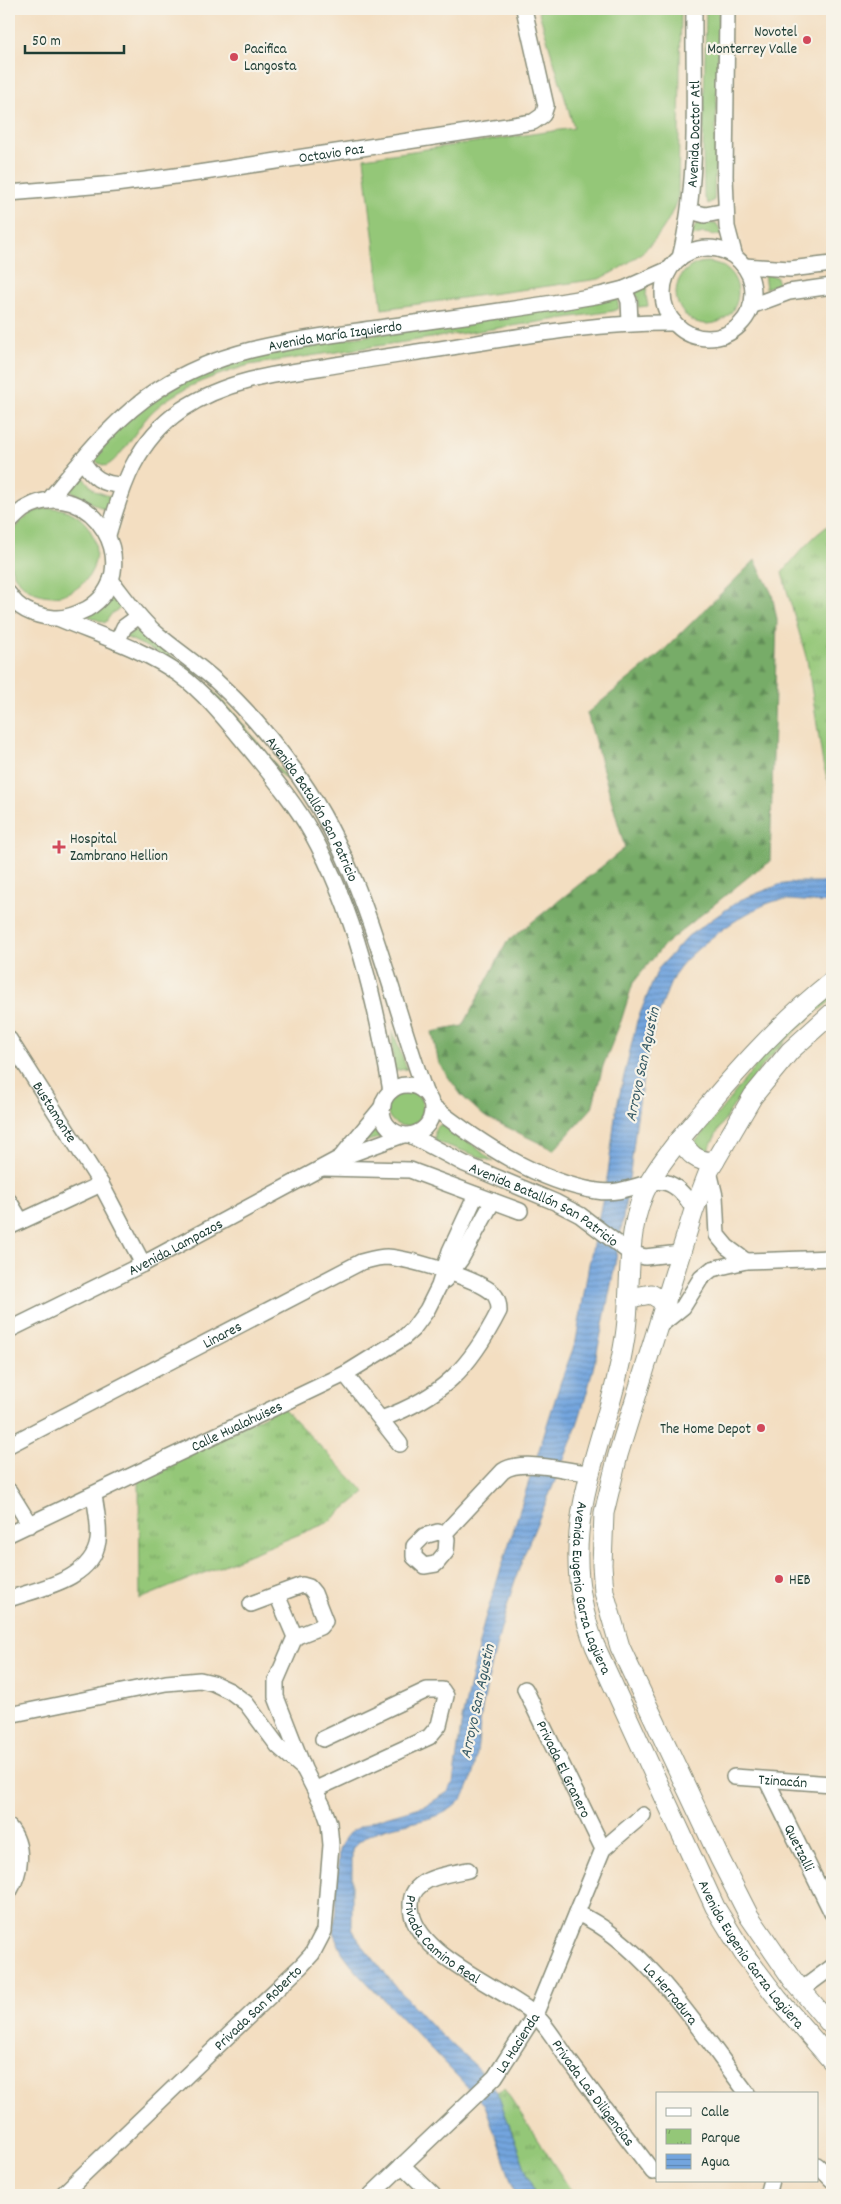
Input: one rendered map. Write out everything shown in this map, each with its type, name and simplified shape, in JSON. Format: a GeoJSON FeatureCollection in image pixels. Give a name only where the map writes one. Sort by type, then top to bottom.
{"type":"FeatureCollection","features":[{"type":"Feature","properties":{"kind":"main road","name":"Avenida Eugenio Garza Lagüera"},"geometry":{"type":"LineString","coordinates":[[832,981],[780,1025],[746,1061],[680,1139],[649,1182],[638,1216],[630,1253],[630,1298],[619,1367],[588,1473],[581,1508],[577,1568],[589,1630],[606,1672],[715,1907],[744,1954],[789,2012],[832,2061]]}},
{"type":"Feature","properties":{"kind":"main road","name":"Avenida Eugenio Garza Lagüera"},"geometry":{"type":"LineString","coordinates":[[830,2018],[801,1990],[749,1916],[720,1859],[620,1647],[604,1592],[602,1565],[604,1513],[618,1455],[680,1253],[694,1210],[712,1166],[753,1096],[770,1073],[790,1051],[832,1013]]}},
{"type":"Feature","properties":{"kind":"main road"},"geometry":{"type":"LineString","coordinates":[[680,1139],[686,1150],[699,1160],[712,1166]]}},
{"type":"Feature","properties":{"kind":"main road"},"geometry":{"type":"LineString","coordinates":[[630,1298],[651,1294],[666,1303]]}},
{"type":"Feature","properties":{"kind":"main road"},"geometry":{"type":"LineString","coordinates":[[698,1871],[713,1867],[720,1859]]}},
{"type":"Feature","properties":{"kind":"street","name":"Octavio Paz"},"geometry":{"type":"LineString","coordinates":[[9,193],[115,184],[198,173],[533,122],[543,115],[546,106],[524,9]]}},
{"type":"Feature","properties":{"kind":"street","name":"Avenida Doctor Atl"},"geometry":{"type":"LineString","coordinates":[[675,263],[690,211],[694,9]]}},
{"type":"Feature","properties":{"kind":"street"},"geometry":{"type":"LineString","coordinates":[[727,9],[727,227],[739,261],[752,286],[751,306],[742,323],[726,334],[708,338],[689,334],[674,323],[664,306],[663,287],[675,263],[697,249],[717,249],[739,261],[790,269],[832,264]]}},
{"type":"Feature","properties":{"kind":"street"},"geometry":{"type":"LineString","coordinates":[[690,211],[706,215],[726,211]]}},
{"type":"Feature","properties":{"kind":"street","name":"Avenida María Izquierdo"},"geometry":{"type":"LineString","coordinates":[[48,501],[116,422],[159,389],[200,367],[242,352],[281,343],[580,299],[624,289],[675,263]]}},
{"type":"Feature","properties":{"kind":"street"},"geometry":{"type":"LineString","coordinates":[[751,306],[789,292],[832,286]]}},
{"type":"Feature","properties":{"kind":"street"},"geometry":{"type":"LineString","coordinates":[[624,289],[629,301],[630,322]]}},
{"type":"Feature","properties":{"kind":"street","name":"Avenida María Izquierdo"},"geometry":{"type":"LineString","coordinates":[[108,535],[123,485],[140,452],[164,424],[200,399],[219,389],[247,380],[491,341],[630,322],[674,323]]}},
{"type":"Feature","properties":{"kind":"street"},"geometry":{"type":"LineString","coordinates":[[82,460],[93,477],[101,482],[111,485],[123,485]]}},
{"type":"Feature","properties":{"kind":"street"},"geometry":{"type":"LineString","coordinates":[[9,523],[26,508],[48,501],[67,502],[91,513],[108,535],[113,565],[107,591],[91,606],[60,619]]}},
{"type":"Feature","properties":{"kind":"street","name":"Avenida Batallón San Patricio"},"geometry":{"type":"LineString","coordinates":[[111,580],[139,616],[156,633],[218,682],[244,710],[300,778],[319,808],[339,843],[361,893],[425,1092]]}},
{"type":"Feature","properties":{"kind":"street","name":"Avenida Batallón San Patricio"},"geometry":{"type":"LineString","coordinates":[[10,599],[29,612],[43,617],[60,619],[117,642],[180,675],[198,691],[265,767],[310,829],[341,894],[356,937],[382,1038],[391,1091]]}},
{"type":"Feature","properties":{"kind":"street"},"geometry":{"type":"LineString","coordinates":[[117,642],[124,627],[139,616]]}},
{"type":"Feature","properties":{"kind":"street","name":"Bustamante"},"geometry":{"type":"LineString","coordinates":[[9,1039],[101,1184],[143,1264]]}},
{"type":"Feature","properties":{"kind":"street"},"geometry":{"type":"LineString","coordinates":[[402,1086],[414,1086],[425,1092],[432,1106],[428,1124],[421,1130],[407,1135],[388,1125],[383,1114],[383,1106],[391,1091],[402,1086]]}},
{"type":"Feature","properties":{"kind":"street","name":"Avenida Lampazos"},"geometry":{"type":"LineString","coordinates":[[340,1158],[383,1106]]}},
{"type":"Feature","properties":{"kind":"street","name":"Avenida Batallón San Patricio"},"geometry":{"type":"LineString","coordinates":[[432,1106],[498,1153],[568,1183],[586,1189],[607,1192],[649,1182],[666,1182],[674,1186],[687,1198],[694,1210]]}},
{"type":"Feature","properties":{"kind":"street","name":"Avenida Batallón San Patricio"},"geometry":{"type":"LineString","coordinates":[[407,1135],[465,1164],[561,1205],[580,1216],[630,1253],[651,1257],[680,1253]]}},
{"type":"Feature","properties":{"kind":"street","name":"Avenida Lampazos"},"geometry":{"type":"LineString","coordinates":[[9,1330],[143,1264],[340,1158],[407,1135]]}},
{"type":"Feature","properties":{"kind":"street"},"geometry":{"type":"LineString","coordinates":[[712,1166],[716,1234],[727,1247],[746,1261]]}},
{"type":"Feature","properties":{"kind":"street"},"geometry":{"type":"LineString","coordinates":[[322,1168],[410,1170],[520,1211]]}},
{"type":"Feature","properties":{"kind":"street"},"geometry":{"type":"LineString","coordinates":[[9,1201],[15,1224],[101,1184]]}},
{"type":"Feature","properties":{"kind":"street","name":"Calle Hualahuises"},"geometry":{"type":"LineString","coordinates":[[447,1271],[476,1195]]}},
{"type":"Feature","properties":{"kind":"street","name":"Calle Hualahuises"},"geometry":{"type":"LineString","coordinates":[[9,1534],[344,1374],[391,1346],[414,1329],[447,1271],[493,1201]]}},
{"type":"Feature","properties":{"kind":"street","name":"Linares"},"geometry":{"type":"LineString","coordinates":[[9,1445],[361,1262],[386,1257],[447,1271],[491,1292],[499,1303],[499,1311],[470,1358],[448,1384],[421,1403],[382,1419]]}},
{"type":"Feature","properties":{"kind":"street"},"geometry":{"type":"LineString","coordinates":[[657,1328],[683,1307],[704,1274],[719,1267],[746,1261],[832,1258]]}},
{"type":"Feature","properties":{"kind":"street"},"geometry":{"type":"LineString","coordinates":[[344,1374],[382,1419],[400,1444]]}},
{"type":"Feature","properties":{"kind":"street"},"geometry":{"type":"LineString","coordinates":[[444,1534],[503,1471],[510,1466],[524,1464],[588,1473]]}},
{"type":"Feature","properties":{"kind":"street"},"geometry":{"type":"LineString","coordinates":[[9,1491],[30,1525]]}},
{"type":"Feature","properties":{"kind":"street"},"geometry":{"type":"LineString","coordinates":[[9,1599],[70,1577],[87,1566],[93,1558],[99,1540],[94,1495]]}},
{"type":"Feature","properties":{"kind":"street"},"geometry":{"type":"LineString","coordinates":[[251,1604],[277,1595],[306,1585],[311,1589],[325,1621],[322,1625],[295,1636],[277,1595]]}},
{"type":"Feature","properties":{"kind":"street","name":"Privada San Roberto"},"geometry":{"type":"LineString","coordinates":[[62,2195],[301,1966],[319,1943],[324,1932],[332,1845],[329,1823],[316,1789],[304,1768],[278,1705],[274,1689],[295,1636]]}},
{"type":"Feature","properties":{"kind":"street","name":"Privada San Roberto"},"geometry":{"type":"LineString","coordinates":[[9,1715],[166,1683],[200,1680],[212,1683],[238,1696],[255,1714],[278,1746],[304,1768]]}},
{"type":"Feature","properties":{"kind":"street","name":"Privada El Granero"},"geometry":{"type":"LineString","coordinates":[[525,1689],[603,1849]]}},
{"type":"Feature","properties":{"kind":"street"},"geometry":{"type":"LineString","coordinates":[[316,1789],[429,1737],[439,1725],[446,1696],[442,1690],[427,1690],[323,1739]]}},
{"type":"Feature","properties":{"kind":"street","name":"Tzinacán"},"geometry":{"type":"LineString","coordinates":[[734,1776],[767,1781],[832,1784]]}},
{"type":"Feature","properties":{"kind":"street","name":"Quetzalli"},"geometry":{"type":"LineString","coordinates":[[767,1781],[832,1914]]}},
{"type":"Feature","properties":{"kind":"street"},"geometry":{"type":"LineString","coordinates":[[603,1849],[643,1815]]}},
{"type":"Feature","properties":{"kind":"street"},"geometry":{"type":"LineString","coordinates":[[9,1827],[20,1850],[19,1869],[9,1892]]}},
{"type":"Feature","properties":{"kind":"street","name":"La Hacienda"},"geometry":{"type":"LineString","coordinates":[[371,2195],[495,2076],[535,2015],[603,1849]]}},
{"type":"Feature","properties":{"kind":"street","name":"Privada Camino Real"},"geometry":{"type":"LineString","coordinates":[[468,1870],[427,1881],[416,1890],[410,1905],[416,1924],[428,1941],[446,1957],[535,2015]]}},
{"type":"Feature","properties":{"kind":"street","name":"La Herradura"},"geometry":{"type":"LineString","coordinates":[[577,1913],[610,1931],[655,1975],[746,2092]]}},
{"type":"Feature","properties":{"kind":"street"},"geometry":{"type":"LineString","coordinates":[[801,1990],[830,1974]]}},
{"type":"Feature","properties":{"kind":"street","name":"Privada Las Diligencias"},"geometry":{"type":"LineString","coordinates":[[535,2015],[653,2172]]}},
{"type":"Feature","properties":{"kind":"street"},"geometry":{"type":"LineString","coordinates":[[402,2165],[433,2195]]}},
{"type":"Feature","properties":{"kind":"street"},"geometry":{"type":"LineString","coordinates":[[818,2166],[832,2180]]}},
{"type":"Feature","properties":{"kind":"street"},"geometry":{"type":"LineString","coordinates":[[767,2195],[770,2182]]}},
{"type":"Feature","properties":{"kind":"green space"},"geometry":{"type":"Polygon","coordinates":[[[538,9],[681,9],[678,196],[666,224],[658,236],[638,256],[599,279],[382,309],[364,158],[574,128],[538,9]]]}},
{"type":"Feature","properties":{"kind":"green space"},"geometry":{"type":"Polygon","coordinates":[[[706,9],[719,9],[714,200],[708,204],[704,196],[703,152],[706,9]]]}},
{"type":"Feature","properties":{"kind":"green space"},"geometry":{"type":"Polygon","coordinates":[[[697,223],[717,224],[723,236],[703,233],[689,237],[697,223]]]}},
{"type":"Feature","properties":{"kind":"green space"},"geometry":{"type":"Polygon","coordinates":[[[707,262],[719,264],[729,271],[736,281],[738,293],[736,305],[729,315],[719,322],[707,324],[695,322],[685,315],[678,305],[676,293],[678,281],[685,271],[695,264],[707,262]]]}},
{"type":"Feature","properties":{"kind":"green space"},"geometry":{"type":"Polygon","coordinates":[[[764,274],[777,277],[778,284],[766,288],[764,274]]]}},
{"type":"Feature","properties":{"kind":"green space"},"geometry":{"type":"Polygon","coordinates":[[[647,282],[646,296],[648,306],[638,307],[638,298],[633,290],[647,282]]]}},
{"type":"Feature","properties":{"kind":"green space"},"geometry":{"type":"Polygon","coordinates":[[[617,299],[619,308],[613,311],[249,365],[197,384],[160,405],[145,420],[118,457],[106,466],[98,463],[93,458],[116,425],[196,373],[270,350],[617,299]]]}},
{"type":"Feature","properties":{"kind":"green space"},"geometry":{"type":"Polygon","coordinates":[[[81,475],[95,491],[112,497],[108,512],[69,490],[81,475]]]}},
{"type":"Feature","properties":{"kind":"green space"},"geometry":{"type":"Polygon","coordinates":[[[52,508],[69,511],[83,521],[93,535],[96,552],[93,569],[83,583],[69,593],[52,596],[35,593],[21,583],[11,569],[8,552],[11,535],[21,521],[35,511],[52,508]]]}},
{"type":"Feature","properties":{"kind":"green space"},"geometry":{"type":"Polygon","coordinates":[[[832,523],[832,794],[823,764],[807,660],[782,573],[811,540],[832,523]]]}},
{"type":"Feature","properties":{"kind":"green space"},"geometry":{"type":"Polygon","coordinates":[[[755,560],[772,594],[777,620],[770,862],[753,873],[664,945],[633,983],[621,1021],[603,1066],[592,1108],[554,1150],[484,1116],[462,1096],[439,1064],[432,1032],[463,1026],[507,942],[625,848],[587,713],[661,653],[755,560]]]}},
{"type":"Feature","properties":{"kind":"green space"},"geometry":{"type":"Polygon","coordinates":[[[113,591],[122,607],[112,613],[105,623],[88,616],[113,591]]]}},
{"type":"Feature","properties":{"kind":"green space"},"geometry":{"type":"Polygon","coordinates":[[[135,630],[196,673],[237,717],[289,781],[284,778],[244,729],[204,687],[176,664],[125,637],[135,630]]]}},
{"type":"Feature","properties":{"kind":"green space"},"geometry":{"type":"Polygon","coordinates":[[[832,991],[832,1000],[794,1032],[760,1070],[730,1111],[706,1154],[693,1145],[778,1038],[832,991]]]}},
{"type":"Feature","properties":{"kind":"green space"},"geometry":{"type":"Polygon","coordinates":[[[392,1029],[407,1069],[393,1071],[392,1029]]]}},
{"type":"Feature","properties":{"kind":"green space"},"geometry":{"type":"Polygon","coordinates":[[[405,1090],[417,1096],[423,1108],[417,1120],[405,1126],[393,1120],[387,1108],[393,1096],[405,1090]]]}},
{"type":"Feature","properties":{"kind":"green space"},"geometry":{"type":"Polygon","coordinates":[[[374,1120],[378,1129],[385,1136],[351,1146],[374,1120]]]}},
{"type":"Feature","properties":{"kind":"green space"},"geometry":{"type":"Polygon","coordinates":[[[447,1124],[494,1162],[435,1141],[435,1129],[440,1125],[447,1124]]]}},
{"type":"Feature","properties":{"kind":"green space"},"geometry":{"type":"Polygon","coordinates":[[[282,1407],[365,1492],[327,1523],[140,1599],[139,1478],[282,1407]]]}},
{"type":"Feature","properties":{"kind":"green space"},"geometry":{"type":"Polygon","coordinates":[[[504,2088],[574,2195],[535,2195],[497,2092],[504,2088]]]}},
{"type":"Feature","properties":{"kind":"water","name":"Arroyo San Agustin"},"geometry":{"type":"Polygon","coordinates":[[[796,882],[832,882],[832,902],[780,900],[755,909],[741,917],[711,938],[687,959],[679,968],[669,986],[662,1005],[646,1064],[620,1237],[590,1381],[572,1439],[516,1576],[495,1650],[481,1715],[474,1769],[467,1790],[457,1804],[444,1813],[429,1819],[379,1831],[364,1838],[352,1849],[352,1928],[359,1941],[396,1987],[436,2030],[477,2067],[497,2092],[535,2195],[516,2195],[485,2105],[357,1972],[342,1952],[334,1934],[339,1850],[351,1831],[375,1820],[427,1805],[448,1792],[453,1783],[462,1719],[484,1622],[561,1381],[576,1341],[589,1264],[608,1173],[616,1110],[637,1021],[658,969],[688,936],[740,900],[779,885],[796,882]]]}},
{"type":"Feature","properties":{"kind":"place","name":"Novotel Monterrey Valle"},"geometry":{"type":"Point","coordinates":[807,40]}},
{"type":"Feature","properties":{"kind":"place","name":"Pacifica Langosta"},"geometry":{"type":"Point","coordinates":[234,57]}},
{"type":"Feature","properties":{"kind":"place","name":"Hospital Zambrano Hellion"},"geometry":{"type":"Point","coordinates":[59,847]}},
{"type":"Feature","properties":{"kind":"place","name":"The Home Depot"},"geometry":{"type":"Point","coordinates":[761,1428]}},
{"type":"Feature","properties":{"kind":"place","name":"HEB"},"geometry":{"type":"Point","coordinates":[779,1579]}}]}
